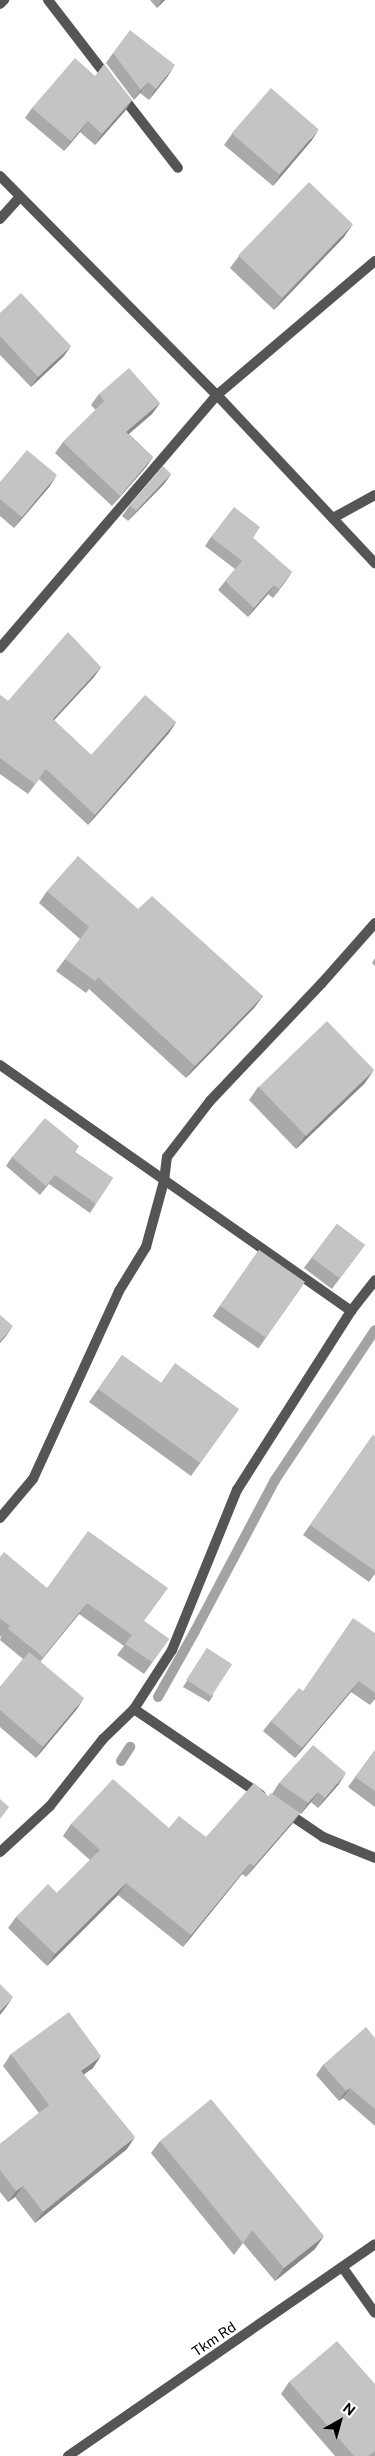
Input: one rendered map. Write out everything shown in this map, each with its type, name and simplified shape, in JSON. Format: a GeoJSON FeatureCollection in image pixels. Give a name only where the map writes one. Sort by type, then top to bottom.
{"type":"FeatureCollection","features":[{"type":"Feature","properties":{"kind":"street"},"geometry":{"type":"LineString","coordinates":[[0,4],[4,0]]}},
{"type":"Feature","properties":{"kind":"street"},"geometry":{"type":"LineString","coordinates":[[48,0],[178,168]]}},
{"type":"Feature","properties":{"kind":"street"},"geometry":{"type":"LineString","coordinates":[[0,176],[217,395],[375,563]]}},
{"type":"Feature","properties":{"kind":"street"},"geometry":{"type":"LineString","coordinates":[[0,219],[20,197]]}},
{"type":"Feature","properties":{"kind":"street"},"geometry":{"type":"LineString","coordinates":[[0,648],[217,395],[375,261]]}},
{"type":"Feature","properties":{"kind":"street"},"geometry":{"type":"LineString","coordinates":[[333,518],[375,496]]}},
{"type":"Feature","properties":{"kind":"street"},"geometry":{"type":"LineString","coordinates":[[0,1518],[33,1479],[119,1292],[146,1246],[164,1181],[167,1157],[210,1101],[322,983],[375,923]]}},
{"type":"Feature","properties":{"kind":"street"},"geometry":{"type":"LineString","coordinates":[[0,1065],[351,1311]]}},
{"type":"Feature","properties":{"kind":"street"},"geometry":{"type":"LineString","coordinates":[[0,1852],[50,1806],[102,1739],[134,1709],[172,1650],[237,1490],[351,1311],[375,1280]]}},
{"type":"Feature","properties":{"kind":"street"},"geometry":{"type":"LineString","coordinates":[[134,1709],[323,1837],[375,1858]]}},
{"type":"Feature","properties":{"kind":"street","name":"Tkm Rd"},"geometry":{"type":"LineString","coordinates":[[68,2456],[344,2268],[375,2244]]}},
{"type":"Feature","properties":{"kind":"street"},"geometry":{"type":"LineString","coordinates":[[344,2268],[375,2314]]}},
{"type":"Feature","properties":{"kind":"building"},"geometry":{"type":"Polygon","coordinates":[[[130,30],[175,65],[156,89],[148,82],[141,90],[113,53],[130,30]]]}},
{"type":"Feature","properties":{"kind":"building"},"geometry":{"type":"Polygon","coordinates":[[[75,58],[95,76],[104,64],[132,100],[102,134],[88,121],[71,141],[32,108],[75,58]]]}},
{"type":"Feature","properties":{"kind":"building"},"geometry":{"type":"Polygon","coordinates":[[[271,88],[319,129],[279,175],[232,133],[271,88]]]}},
{"type":"Feature","properties":{"kind":"building"},"geometry":{"type":"Polygon","coordinates":[[[309,182],[353,224],[282,298],[238,255],[309,182]]]}},
{"type":"Feature","properties":{"kind":"building"},"geometry":{"type":"Polygon","coordinates":[[[21,293],[71,346],[38,377],[0,336],[0,313],[21,293]]]}},
{"type":"Feature","properties":{"kind":"building"},"geometry":{"type":"Polygon","coordinates":[[[129,368],[160,403],[126,432],[153,457],[120,496],[63,442],[104,401],[99,394],[129,368]]]}},
{"type":"Feature","properties":{"kind":"building"},"geometry":{"type":"Polygon","coordinates":[[[27,450],[57,475],[22,517],[0,499],[0,482],[27,450]]]}},
{"type":"Feature","properties":{"kind":"building"},"geometry":{"type":"Polygon","coordinates":[[[163,466],[171,474],[136,511],[130,505],[163,466]]]}},
{"type":"Feature","properties":{"kind":"building"},"geometry":{"type":"Polygon","coordinates":[[[234,507],[260,527],[253,538],[292,572],[279,589],[274,585],[254,608],[225,581],[242,561],[211,537],[234,507]]]}},
{"type":"Feature","properties":{"kind":"building"},"geometry":{"type":"Polygon","coordinates":[[[68,632],[101,667],[53,719],[91,755],[145,695],[176,722],[95,815],[46,769],[35,784],[0,758],[0,695],[8,701],[68,632]]]}},
{"type":"Feature","properties":{"kind":"building"},"geometry":{"type":"Polygon","coordinates":[[[78,856],[138,909],[152,896],[263,996],[195,1066],[98,977],[95,981],[65,959],[89,927],[47,891],[78,856]]]}},
{"type":"Feature","properties":{"kind":"building"},"geometry":{"type":"Polygon","coordinates":[[[327,1021],[374,1070],[306,1136],[259,1087],[327,1021]]]}},
{"type":"Feature","properties":{"kind":"building"},"geometry":{"type":"Polygon","coordinates":[[[45,1118],[79,1146],[74,1152],[113,1178],[96,1204],[55,1175],[46,1186],[12,1157],[45,1118]]]}},
{"type":"Feature","properties":{"kind":"building"},"geometry":{"type":"Polygon","coordinates":[[[337,1224],[365,1245],[340,1279],[312,1258],[337,1224]]]}},
{"type":"Feature","properties":{"kind":"building"},"geometry":{"type":"Polygon","coordinates":[[[259,1250],[305,1282],[266,1338],[220,1306],[259,1250]]]}},
{"type":"Feature","properties":{"kind":"building"},"geometry":{"type":"Polygon","coordinates":[[[0,1315],[13,1326],[0,1341],[0,1315]]]}},
{"type":"Feature","properties":{"kind":"building"},"geometry":{"type":"Polygon","coordinates":[[[122,1355],[161,1383],[175,1363],[239,1409],[200,1463],[98,1389],[122,1355]]]}},
{"type":"Feature","properties":{"kind":"building"},"geometry":{"type":"Polygon","coordinates":[[[373,1435],[375,1437],[375,1571],[310,1525],[373,1435]]]}},
{"type":"Feature","properties":{"kind":"building"},"geometry":{"type":"Polygon","coordinates":[[[88,1531],[168,1588],[144,1621],[169,1639],[152,1662],[125,1644],[132,1635],[87,1603],[43,1657],[7,1628],[10,1626],[0,1618],[0,1557],[4,1552],[47,1588],[88,1531]]]}},
{"type":"Feature","properties":{"kind":"building"},"geometry":{"type":"Polygon","coordinates":[[[353,1618],[375,1633],[375,1693],[359,1681],[302,1748],[271,1721],[299,1688],[303,1691],[353,1618]]]}},
{"type":"Feature","properties":{"kind":"building"},"geometry":{"type":"Polygon","coordinates":[[[207,1648],[232,1664],[211,1696],[186,1680],[207,1648]]]}},
{"type":"Feature","properties":{"kind":"building"},"geometry":{"type":"Polygon","coordinates":[[[29,1652],[84,1698],[43,1747],[0,1710],[0,1687],[29,1652]]]}},
{"type":"Feature","properties":{"kind":"building"},"geometry":{"type":"Polygon","coordinates":[[[313,1745],[346,1773],[325,1798],[318,1792],[308,1803],[279,1783],[313,1745]]]}},
{"type":"Feature","properties":{"kind":"building"},"geometry":{"type":"Polygon","coordinates":[[[375,1750],[375,1791],[355,1777],[375,1750]]]}},
{"type":"Feature","properties":{"kind":"building"},"geometry":{"type":"Polygon","coordinates":[[[113,1779],[169,1828],[179,1816],[206,1837],[254,1783],[268,1796],[271,1793],[300,1813],[254,1866],[250,1863],[191,1935],[126,1883],[55,1954],[16,1917],[48,1884],[57,1893],[100,1850],[71,1824],[113,1779]]]}},
{"type":"Feature","properties":{"kind":"building"},"geometry":{"type":"Polygon","coordinates":[[[0,1799],[9,1807],[0,1819],[0,1799]]]}},
{"type":"Feature","properties":{"kind":"building"},"geometry":{"type":"Polygon","coordinates":[[[0,1984],[13,1997],[0,2011],[0,1984]]]}},
{"type":"Feature","properties":{"kind":"building"},"geometry":{"type":"Polygon","coordinates":[[[69,2012],[101,2056],[81,2071],[135,2137],[43,2212],[23,2186],[16,2191],[0,2170],[0,2144],[49,2105],[11,2054],[69,2012]]]}},
{"type":"Feature","properties":{"kind":"building"},"geometry":{"type":"Polygon","coordinates":[[[366,2027],[375,2038],[375,2109],[350,2088],[346,2091],[323,2065],[366,2027]]]}},
{"type":"Feature","properties":{"kind":"building"},"geometry":{"type":"Polygon","coordinates":[[[211,2099],[324,2236],[284,2268],[252,2230],[243,2243],[160,2141],[211,2099]]]}},
{"type":"Feature","properties":{"kind":"building"},"geometry":{"type":"Polygon","coordinates":[[[337,2341],[375,2384],[375,2451],[368,2456],[354,2456],[289,2382],[337,2341]]]}},
{"type":"Feature","properties":{"kind":"waterway"},"geometry":{"type":"LineString","coordinates":[[158,1697],[275,1480],[375,1330]]}},
{"type":"Feature","properties":{"kind":"waterway"},"geometry":{"type":"LineString","coordinates":[[121,1761],[130,1747]]}}]}
